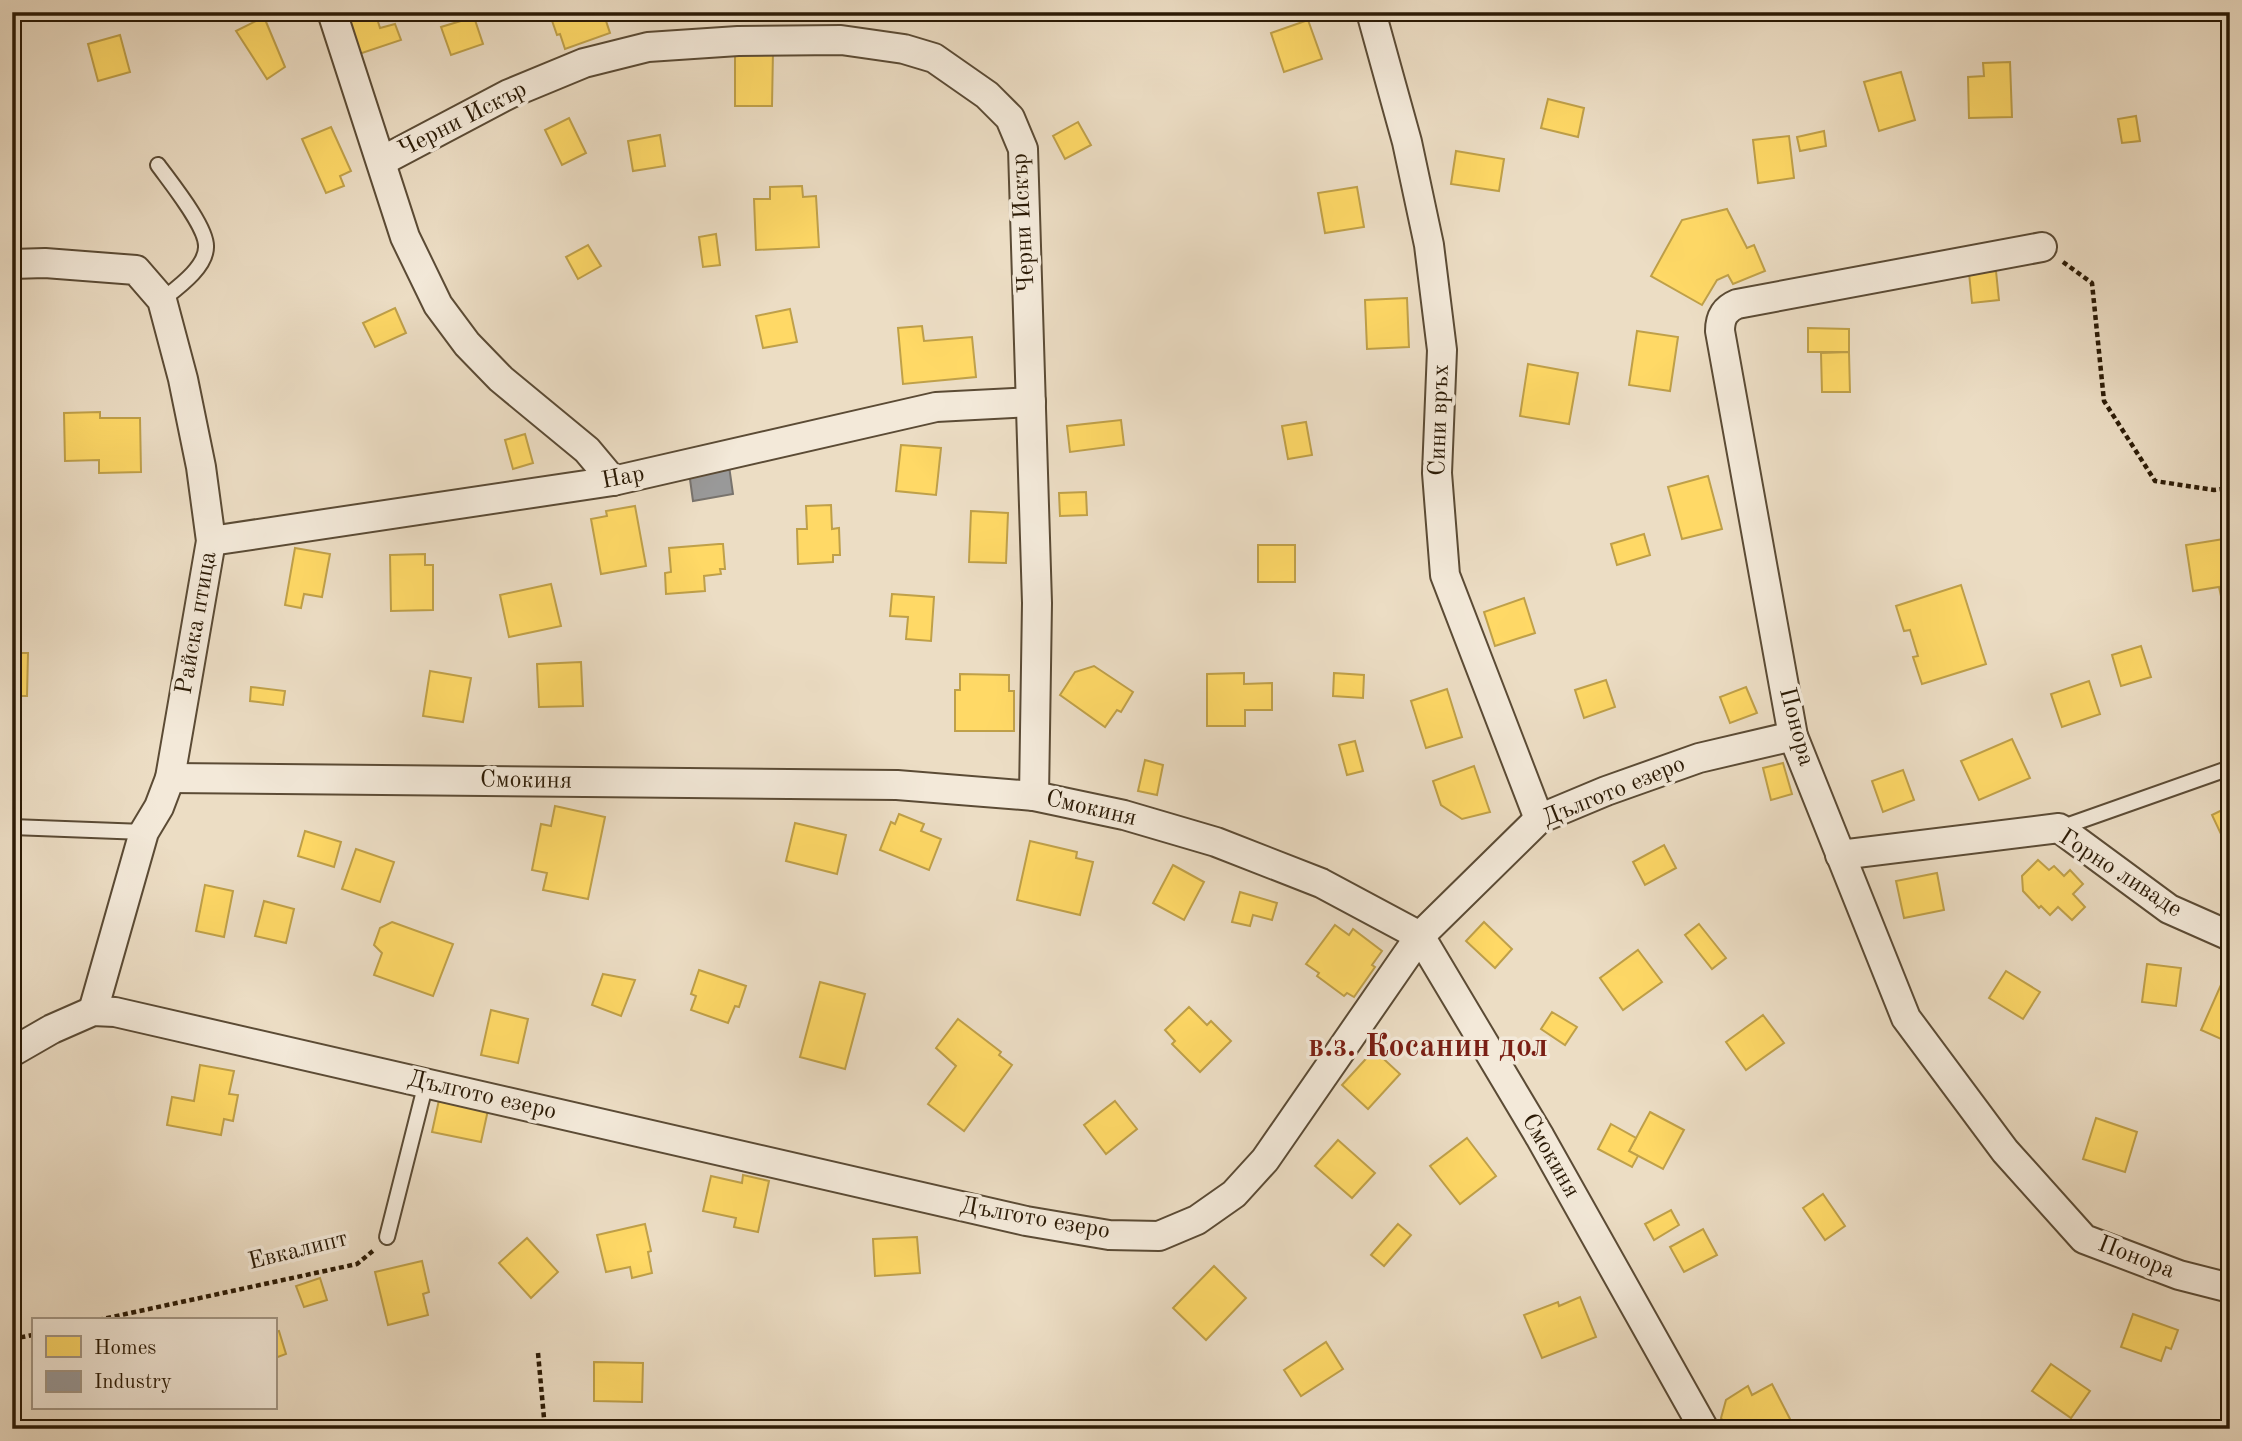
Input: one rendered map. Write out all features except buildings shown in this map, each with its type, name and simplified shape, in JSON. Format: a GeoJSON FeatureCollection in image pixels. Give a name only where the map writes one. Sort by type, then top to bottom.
{"type":"FeatureCollection","features":[{"type":"Feature","properties":{"kind":"street"},"geometry":{"type":"LineString","coordinates":[[332,12],[405,237],[438,305],[467,344],[501,379],[587,450],[612,481]]}},
{"type":"Feature","properties":{"kind":"street","name":"Сини връх"},"geometry":{"type":"LineString","coordinates":[[1371,12],[1408,142],[1429,245],[1442,349],[1437,473],[1445,575],[1539,819]]}},
{"type":"Feature","properties":{"kind":"street","name":"Черни Искър"},"geometry":{"type":"LineString","coordinates":[[382,161],[509,94],[584,63],[648,47],[738,41],[841,40],[904,49],[934,58],[987,95],[1010,118],[1023,149],[1037,603],[1034,796]]}},
{"type":"Feature","properties":{"kind":"street","name":"Понора"},"geometry":{"type":"LineString","coordinates":[[2042,247],[1737,304],[1729,307],[1723,314],[1720,331],[1793,736],[1906,1018],[2014,1161],[2084,1239],[2179,1275],[2230,1288]]}},
{"type":"Feature","properties":{"kind":"street","name":"Райска птица"},"geometry":{"type":"LineString","coordinates":[[12,264],[45,263],[136,270],[162,300],[183,379],[201,467],[211,541],[170,778],[159,807],[144,832],[93,1011]]}},
{"type":"Feature","properties":{"kind":"street","name":"Нар"},"geometry":{"type":"LineString","coordinates":[[211,541],[612,481],[936,407],[1031,402]]}},
{"type":"Feature","properties":{"kind":"street","name":"Дългото езеро"},"geometry":{"type":"LineString","coordinates":[[93,1011],[115,1012],[153,1020],[1026,1221],[1109,1235],[1159,1236],[1197,1220],[1234,1194],[1265,1160],[1420,936],[1539,819],[1606,791],[1699,758],[1793,736]]}},
{"type":"Feature","properties":{"kind":"street","name":"Смокиня"},"geometry":{"type":"LineString","coordinates":[[170,778],[897,785],[1034,796],[1124,815],[1216,842],[1321,883],[1420,936],[1540,1137],[1704,1429]]}},
{"type":"Feature","properties":{"kind":"street","name":"Горно ливаде"},"geometry":{"type":"LineString","coordinates":[[1840,855],[2059,828],[2169,909],[2230,936]]}},
{"type":"Feature","properties":{"kind":"street"},"geometry":{"type":"LineString","coordinates":[[12,1052],[52,1029],[93,1011]]}},
{"type":"Feature","properties":{"kind":"lane"},"geometry":{"type":"LineString","coordinates":[[158,165],[202,230],[206,247],[203,259],[187,281],[162,300]]}},
{"type":"Feature","properties":{"kind":"lane"},"geometry":{"type":"LineString","coordinates":[[2059,828],[2230,768]]}},
{"type":"Feature","properties":{"kind":"lane"},"geometry":{"type":"LineString","coordinates":[[12,827],[144,832]]}},
{"type":"Feature","properties":{"kind":"lane"},"geometry":{"type":"LineString","coordinates":[[387,1237],[426,1083]]}},
{"type":"Feature","properties":{"kind":"path"},"geometry":{"type":"LineString","coordinates":[[2042,247],[2092,283],[2104,401],[2155,481],[2214,490],[2230,488]]}},
{"type":"Feature","properties":{"kind":"path","name":"Евкалипт"},"geometry":{"type":"LineString","coordinates":[[108,1318],[357,1264],[387,1237]]}},
{"type":"Feature","properties":{"kind":"path"},"geometry":{"type":"LineString","coordinates":[[12,1339],[32,1335]]}},
{"type":"Feature","properties":{"kind":"path"},"geometry":{"type":"LineString","coordinates":[[538,1353],[545,1429]]}},
{"type":"Feature","properties":{"kind":"district","name":"в.з. Косанин дол"},"geometry":{"type":"Point","coordinates":[1428,1048]}}]}
